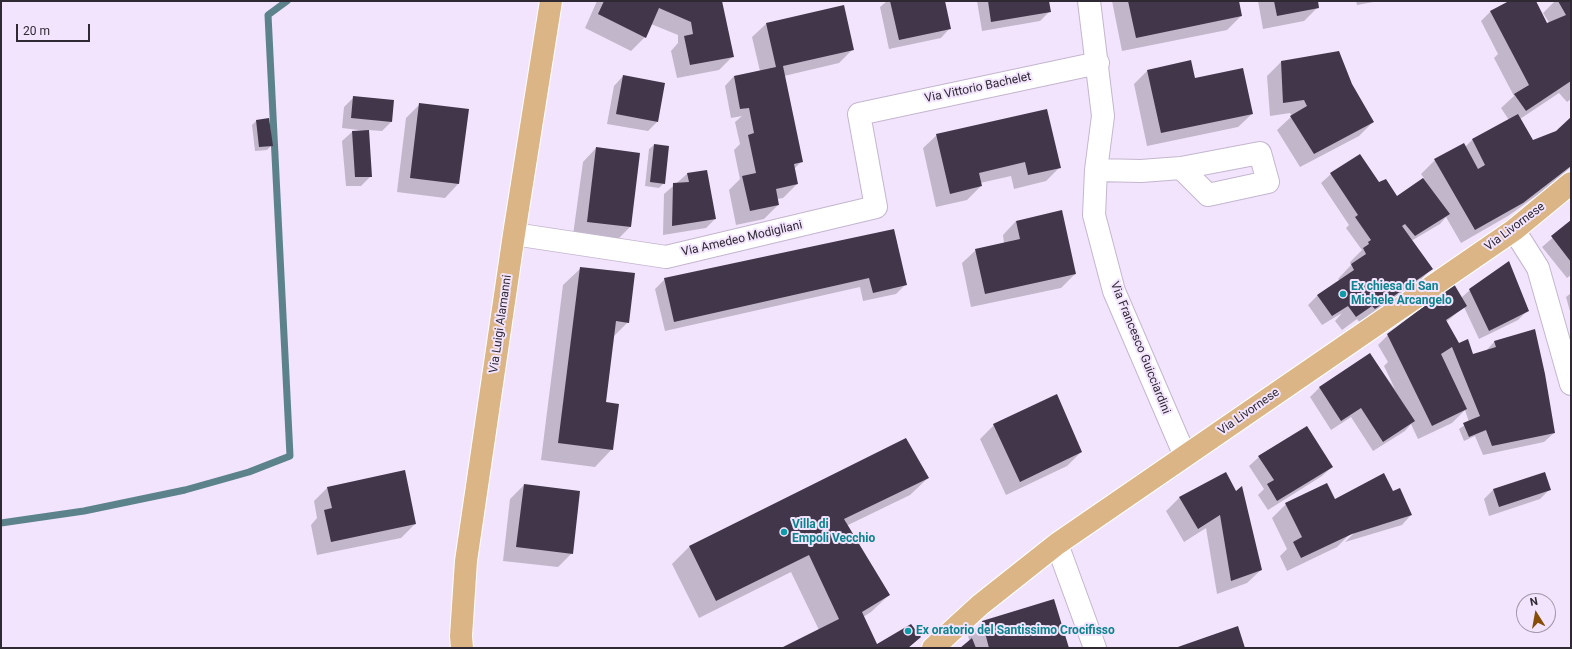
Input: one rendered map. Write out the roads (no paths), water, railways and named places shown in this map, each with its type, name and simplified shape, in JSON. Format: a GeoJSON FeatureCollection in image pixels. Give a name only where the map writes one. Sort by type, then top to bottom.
{"type":"FeatureCollection","features":[{"type":"Feature","properties":{"kind":"main road"},"geometry":{"type":"LineString","coordinates":[[535,1],[543,52]]}},
{"type":"Feature","properties":{"kind":"main road","name":"Via Luigi Alamanni"},"geometry":{"type":"LineString","coordinates":[[462,648],[461,636],[466,560],[514,234],[551,1]]}},
{"type":"Feature","properties":{"kind":"main road","name":"Via Livornese"},"geometry":{"type":"LineString","coordinates":[[934,648],[980,606],[1058,544],[1514,230],[1571,183]]}},
{"type":"Feature","properties":{"kind":"street","name":"Via Francesco Guicciardini"},"geometry":{"type":"LineString","coordinates":[[1089,1],[1098,63],[1103,116],[1096,170],[1094,215],[1114,291],[1185,456]]}},
{"type":"Feature","properties":{"kind":"street","name":"Via Vittorio Bachelet"},"geometry":{"type":"LineString","coordinates":[[858,114],[1098,63]]}},
{"type":"Feature","properties":{"kind":"street","name":"Via Amedeo Modigliani"},"geometry":{"type":"LineString","coordinates":[[514,234],[666,258],[876,207],[858,114]]}},
{"type":"Feature","properties":{"kind":"street"},"geometry":{"type":"LineString","coordinates":[[1096,170],[1141,171],[1181,168]]}},
{"type":"Feature","properties":{"kind":"street"},"geometry":{"type":"LineString","coordinates":[[1514,230],[1538,268],[1571,384]]}},
{"type":"Feature","properties":{"kind":"street"},"geometry":{"type":"LineString","coordinates":[[1058,544],[1095,648]]}},
{"type":"Feature","properties":{"kind":"waterway"},"geometry":{"type":"LineString","coordinates":[[1,523],[84,511],[185,490],[249,472],[290,456],[268,15],[287,1]]}},
{"type":"Feature","properties":{"kind":"place","name":"Ex chiesa di San Michele Arcangelo"},"geometry":{"type":"Point","coordinates":[1343,294]}},
{"type":"Feature","properties":{"kind":"place","name":"Villa di Empoli Vecchio"},"geometry":{"type":"Point","coordinates":[784,532]}},
{"type":"Feature","properties":{"kind":"place","name":"Ex oratorio del Santissimo Crocifisso"},"geometry":{"type":"Point","coordinates":[908,631]}}]}
